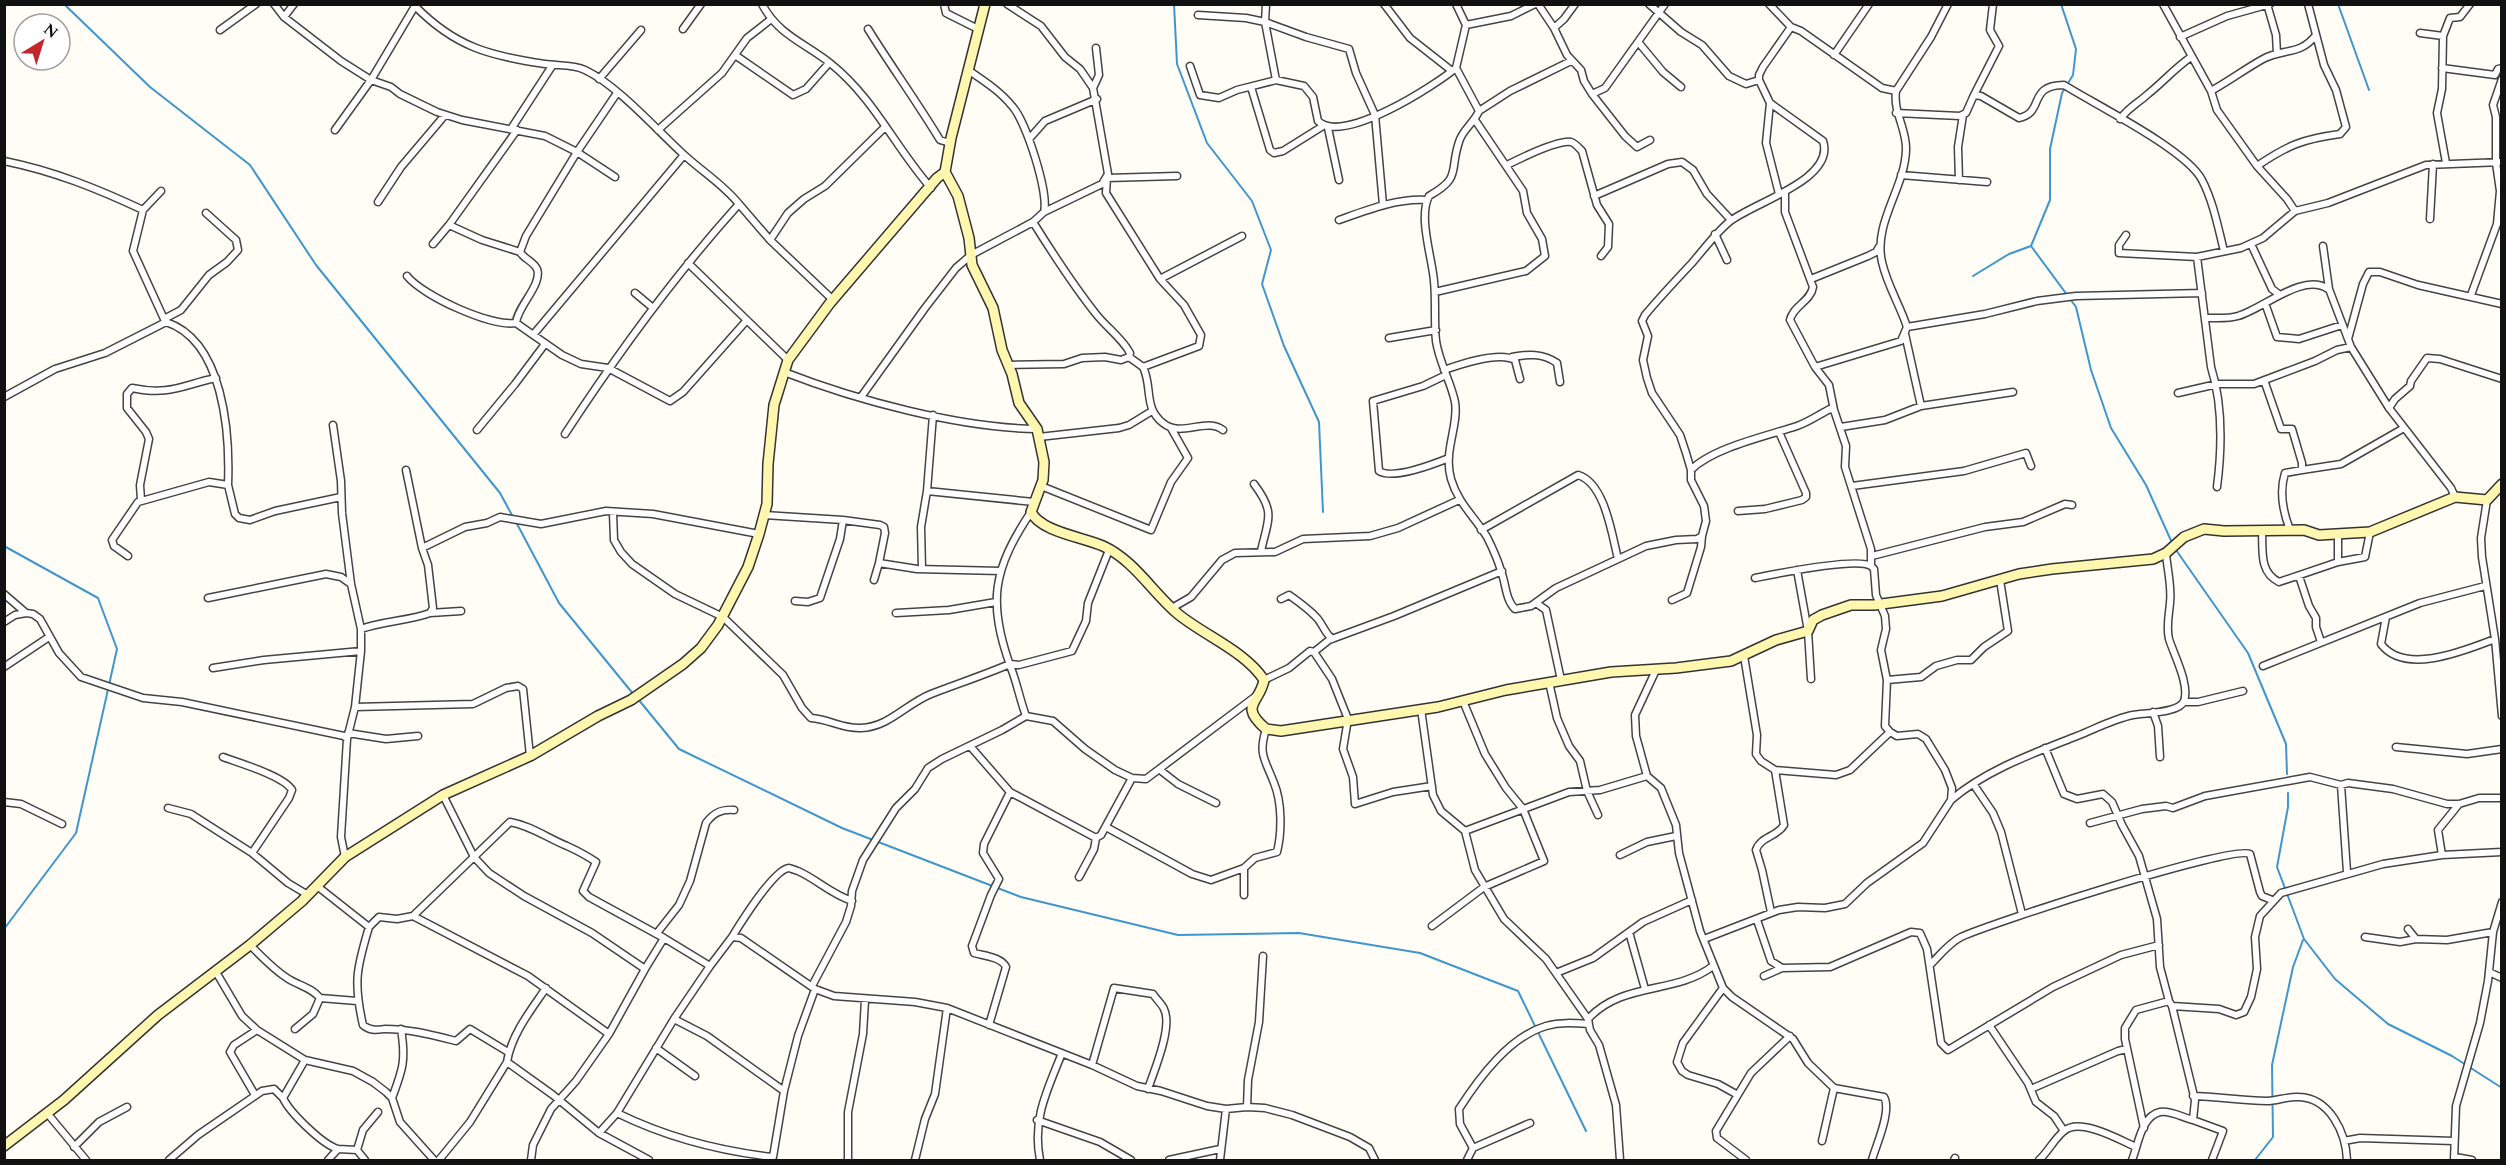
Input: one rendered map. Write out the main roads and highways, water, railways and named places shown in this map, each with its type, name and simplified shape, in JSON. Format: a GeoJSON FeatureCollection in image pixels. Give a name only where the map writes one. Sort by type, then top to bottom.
{"type":"FeatureCollection","features":[{"type":"Feature","properties":{"kind":"waterway"},"geometry":{"type":"LineString","coordinates":[[64,4],[150,87],[250,165],[316,265],[500,493],[513,517]]}},
{"type":"Feature","properties":{"kind":"waterway"},"geometry":{"type":"LineString","coordinates":[[1174,4],[1177,64],[1207,143],[1252,201],[1271,250],[1262,284],[1284,346],[1319,422],[1323,512]]}},
{"type":"Feature","properties":{"kind":"waterway"},"geometry":{"type":"LineString","coordinates":[[1973,276],[2009,254],[2031,246],[2050,200],[2050,149],[2062,93],[2073,75],[2076,49],[2061,4]]}},
{"type":"Feature","properties":{"kind":"waterway"},"geometry":{"type":"LineString","coordinates":[[2338,4],[2369,90]]}},
{"type":"Feature","properties":{"kind":"waterway"},"geometry":{"type":"LineString","coordinates":[[2031,246],[2076,307],[2091,370],[2111,428],[2146,485],[2173,545]]}},
{"type":"Feature","properties":{"kind":"waterway"},"geometry":{"type":"LineString","coordinates":[[516,522],[559,603],[634,695]]}},
{"type":"Feature","properties":{"kind":"waterway"},"geometry":{"type":"LineString","coordinates":[[4,546],[98,598],[117,649],[76,833],[4,929]]}},
{"type":"Feature","properties":{"kind":"waterway"},"geometry":{"type":"LineString","coordinates":[[2176,550],[2248,653],[2286,744],[2287,774]]}},
{"type":"Feature","properties":{"kind":"waterway"},"geometry":{"type":"LineString","coordinates":[[638,699],[679,749],[842,828],[1021,897],[1178,935],[1299,933],[1420,953],[1518,991],[1586,1131]]}},
{"type":"Feature","properties":{"kind":"waterway"},"geometry":{"type":"LineString","coordinates":[[2288,793],[2288,807],[2277,867],[2304,939],[2335,979],[2388,1024],[2452,1056],[2502,1088]]}},
{"type":"Feature","properties":{"kind":"waterway"},"geometry":{"type":"LineString","coordinates":[[2255,1160],[2273,1137],[2272,1065],[2293,967],[2303,940]]}}]}
